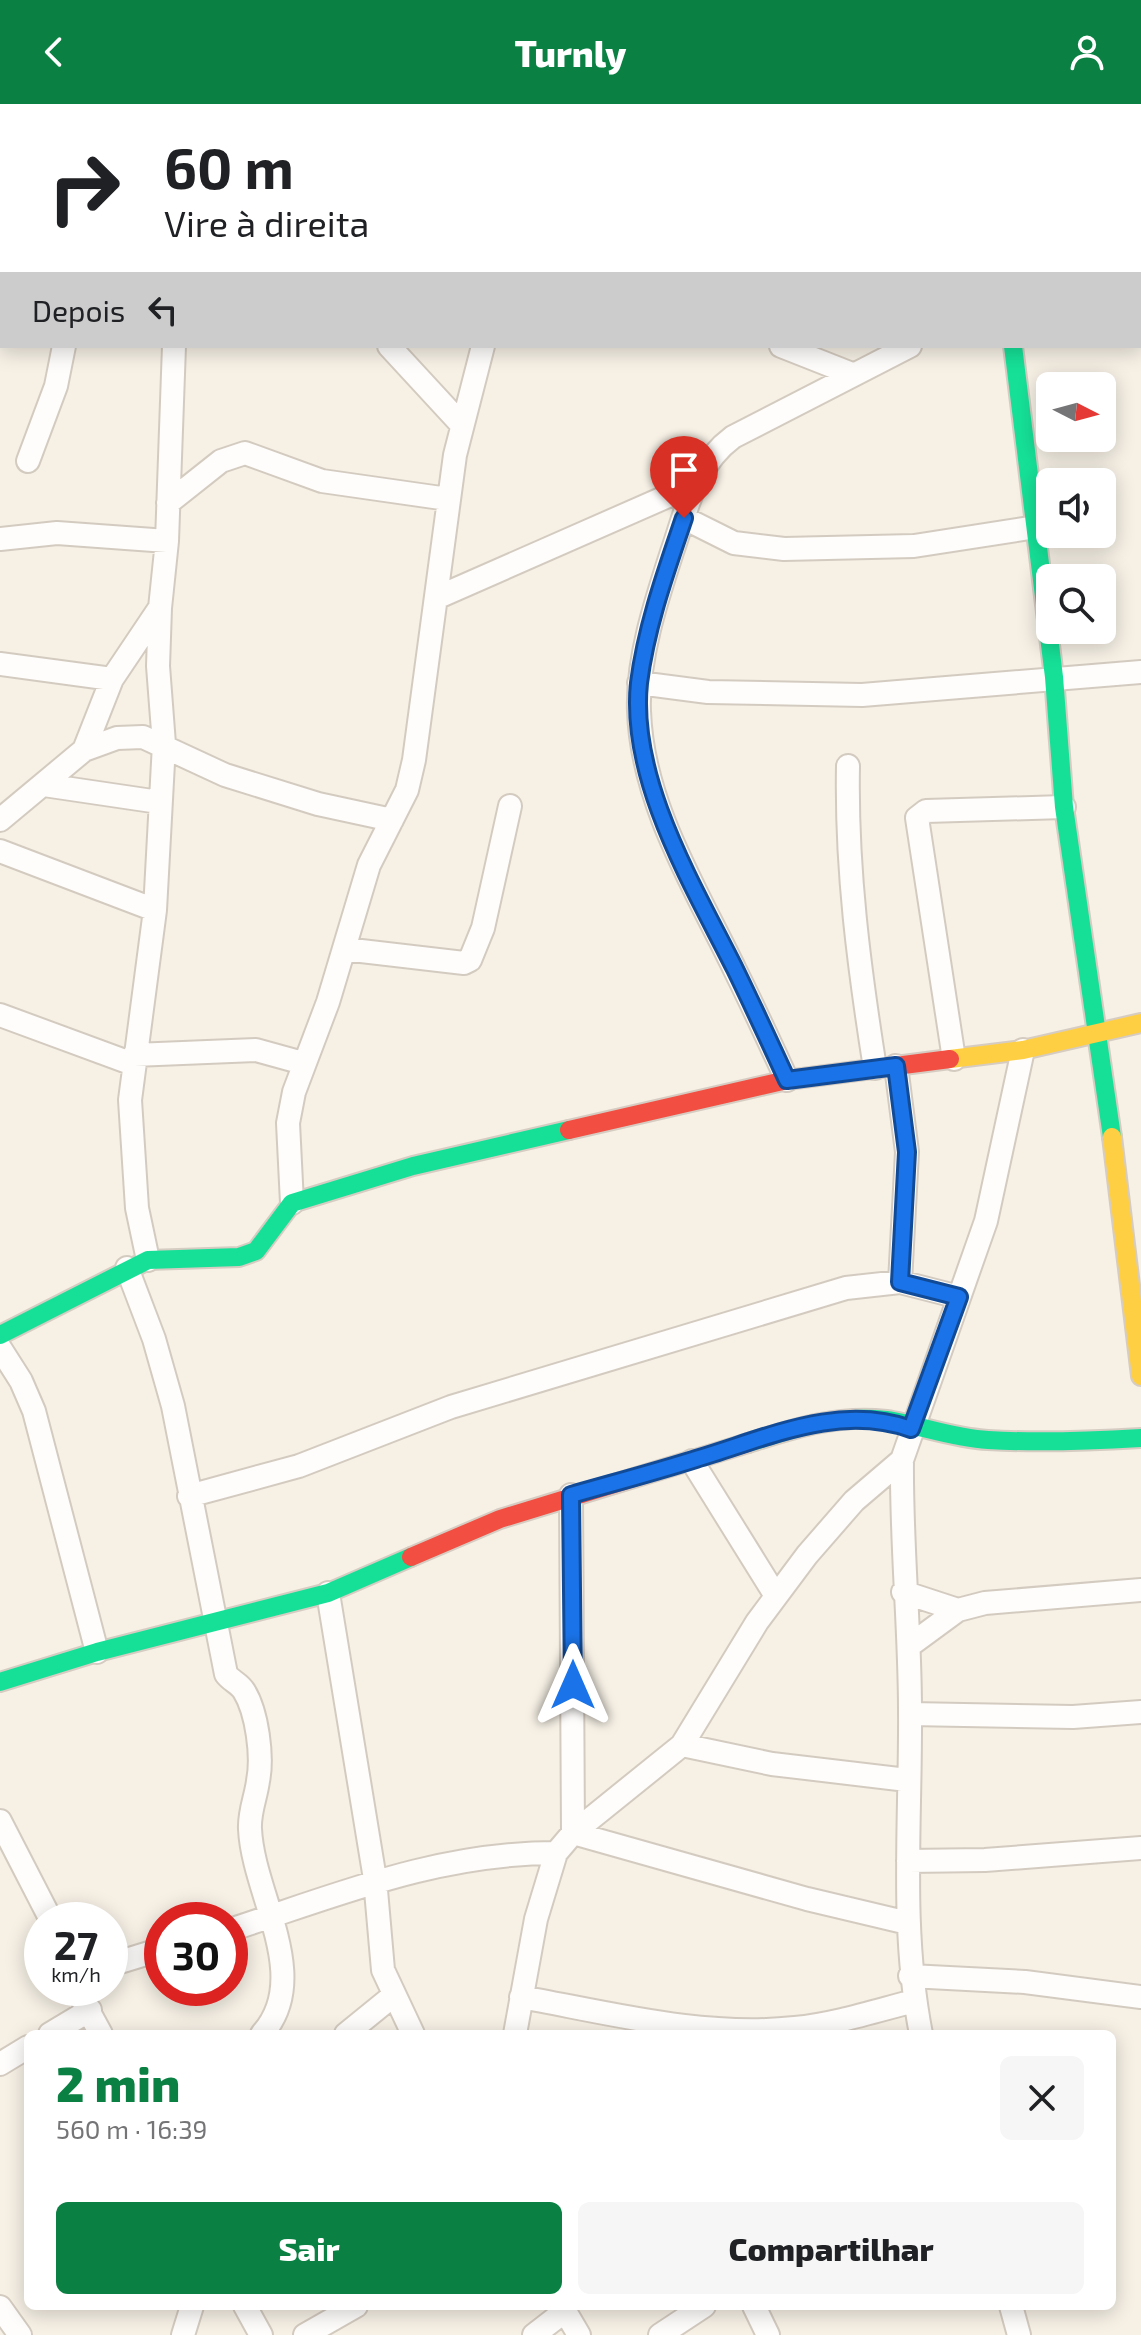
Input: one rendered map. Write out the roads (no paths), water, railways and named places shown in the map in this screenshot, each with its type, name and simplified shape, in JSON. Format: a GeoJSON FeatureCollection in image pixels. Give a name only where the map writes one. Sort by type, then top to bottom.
{"type":"FeatureCollection","features":[{"type":"Feature","properties":{"kind":"street"},"geometry":{"type":"LineString","coordinates":[[28,461],[56,386],[64,348]]}},
{"type":"Feature","properties":{"kind":"street"},"geometry":{"type":"LineString","coordinates":[[174,348],[167,541],[158,666],[163,755],[155,910],[130,1100],[137,1264],[173,1406],[226,1674],[246,1695],[256,1738],[259,1777],[249,1827],[269,1917],[278,1941],[284,1983],[280,2008],[265,2030]]}},
{"type":"Feature","properties":{"kind":"street"},"geometry":{"type":"LineString","coordinates":[[391,348],[461,424]]}},
{"type":"Feature","properties":{"kind":"street"},"geometry":{"type":"LineString","coordinates":[[292,1203],[288,1123],[303,1063],[344,949],[369,865],[407,790],[414,760],[448,499],[461,424],[482,348]]}},
{"type":"Feature","properties":{"kind":"street"},"geometry":{"type":"LineString","coordinates":[[786,348],[852,374]]}},
{"type":"Feature","properties":{"kind":"street"},"geometry":{"type":"LineString","coordinates":[[787,1080],[694,891],[649,779],[642,746],[639,683],[662,582],[693,485],[716,450],[733,437],[906,348]]}},
{"type":"Feature","properties":{"kind":"street"},"geometry":{"type":"LineString","coordinates":[[684,518],[734,543],[784,549],[914,546],[1036,527],[1013,348]]}},
{"type":"Feature","properties":{"kind":"street"},"geometry":{"type":"LineString","coordinates":[[168,503],[221,461],[245,453],[322,481],[448,499]]}},
{"type":"Feature","properties":{"kind":"street"},"geometry":{"type":"LineString","coordinates":[[436,598],[693,485]]}},
{"type":"Feature","properties":{"kind":"street"},"geometry":{"type":"LineString","coordinates":[[0,539],[57,533],[167,541]]}},
{"type":"Feature","properties":{"kind":"street"},"geometry":{"type":"LineString","coordinates":[[1039,548],[1054,677],[1064,807],[1095,1036],[1134,1239],[1141,1376]]}},
{"type":"Feature","properties":{"kind":"street"},"geometry":{"type":"LineString","coordinates":[[84,750],[112,679],[160,608]]}},
{"type":"Feature","properties":{"kind":"street"},"geometry":{"type":"LineString","coordinates":[[0,664],[112,679]]}},
{"type":"Feature","properties":{"kind":"street"},"geometry":{"type":"LineString","coordinates":[[639,683],[708,692],[862,695],[1141,672]]}},
{"type":"Feature","properties":{"kind":"street"},"geometry":{"type":"LineString","coordinates":[[0,820],[84,750],[129,735],[163,755],[187,758],[225,775],[318,804],[392,820]]}},
{"type":"Feature","properties":{"kind":"street"},"geometry":{"type":"LineString","coordinates":[[848,766],[847,827],[852,903],[907,1152],[900,1282]]}},
{"type":"Feature","properties":{"kind":"street"},"geometry":{"type":"LineString","coordinates":[[44,785],[159,802]]}},
{"type":"Feature","properties":{"kind":"street"},"geometry":{"type":"LineString","coordinates":[[344,949],[464,963],[470,960],[483,928],[510,806]]}},
{"type":"Feature","properties":{"kind":"street"},"geometry":{"type":"LineString","coordinates":[[954,1059],[917,818],[926,811],[1064,807]]}},
{"type":"Feature","properties":{"kind":"street"},"geometry":{"type":"LineString","coordinates":[[0,851],[155,910]]}},
{"type":"Feature","properties":{"kind":"street"},"geometry":{"type":"LineString","coordinates":[[0,1015],[134,1060],[256,1050],[303,1063]]}},
{"type":"Feature","properties":{"kind":"street"},"geometry":{"type":"LineString","coordinates":[[0,1335],[137,1264],[239,1257],[256,1251],[292,1203],[413,1166],[787,1080],[1023,1050],[1095,1036],[1141,1023]]}},
{"type":"Feature","properties":{"kind":"street"},"geometry":{"type":"LineString","coordinates":[[920,2030],[910,1976],[908,1923],[910,1714],[909,1646],[903,1592],[902,1460],[986,1221],[1023,1050]]}},
{"type":"Feature","properties":{"kind":"street"},"geometry":{"type":"LineString","coordinates":[[189,1496],[299,1466],[451,1407],[846,1288],[900,1282],[959,1297]]}},
{"type":"Feature","properties":{"kind":"street"},"geometry":{"type":"LineString","coordinates":[[0,1348],[21,1381],[34,1411],[97,1652]]}},
{"type":"Feature","properties":{"kind":"street"},"geometry":{"type":"LineString","coordinates":[[0,1682],[97,1652],[328,1593],[500,1519],[820,1421],[885,1420],[911,1429],[987,1440],[1066,1442],[1141,1438]]}},
{"type":"Feature","properties":{"kind":"street"},"geometry":{"type":"LineString","coordinates":[[516,2030],[536,1919],[556,1853],[573,1833],[682,1745],[708,1699],[776,1596],[854,1501],[902,1460]]}},
{"type":"Feature","properties":{"kind":"street"},"geometry":{"type":"LineString","coordinates":[[692,1461],[776,1596]]}},
{"type":"Feature","properties":{"kind":"street"},"geometry":{"type":"LineString","coordinates":[[571,1495],[573,1833]]}},
{"type":"Feature","properties":{"kind":"street"},"geometry":{"type":"LineString","coordinates":[[909,1646],[958,1610],[1007,1600],[1141,1590]]}},
{"type":"Feature","properties":{"kind":"street"},"geometry":{"type":"LineString","coordinates":[[903,1592],[958,1610]]}},
{"type":"Feature","properties":{"kind":"street"},"geometry":{"type":"LineString","coordinates":[[328,1593],[375,1879],[383,1970],[411,2030]]}},
{"type":"Feature","properties":{"kind":"street"},"geometry":{"type":"LineString","coordinates":[[910,1714],[1073,1717],[1141,1712]]}},
{"type":"Feature","properties":{"kind":"street"},"geometry":{"type":"LineString","coordinates":[[682,1745],[772,1764],[907,1780]]}},
{"type":"Feature","properties":{"kind":"street"},"geometry":{"type":"LineString","coordinates":[[0,1821],[42,1902]]}},
{"type":"Feature","properties":{"kind":"street"},"geometry":{"type":"LineString","coordinates":[[573,1833],[807,1899],[908,1923]]}},
{"type":"Feature","properties":{"kind":"street"},"geometry":{"type":"LineString","coordinates":[[908,1861],[985,1860],[1141,1848]]}},
{"type":"Feature","properties":{"kind":"street"},"geometry":{"type":"LineString","coordinates":[[248,1924],[375,1879],[515,1853],[556,1853]]}},
{"type":"Feature","properties":{"kind":"street"},"geometry":{"type":"LineString","coordinates":[[910,1976],[1025,1982],[1141,1997]]}},
{"type":"Feature","properties":{"kind":"street"},"geometry":{"type":"LineString","coordinates":[[351,2030],[394,1995]]}},
{"type":"Feature","properties":{"kind":"street"},"geometry":{"type":"LineString","coordinates":[[521,1997],[650,2021],[758,2030],[829,2023],[914,2001]]}},
{"type":"Feature","properties":{"kind":"street"},"geometry":{"type":"LineString","coordinates":[[87,2006],[99,2030]]}},
{"type":"Feature","properties":{"kind":"street"},"geometry":{"type":"LineString","coordinates":[[57,2030],[90,2010]]}},
{"type":"Feature","properties":{"kind":"street"},"geometry":{"type":"LineString","coordinates":[[0,2064],[24,2049]]}},
{"type":"Feature","properties":{"kind":"street"},"geometry":{"type":"LineString","coordinates":[[0,2307],[20,2335]]}},
{"type":"Feature","properties":{"kind":"street"},"geometry":{"type":"LineString","coordinates":[[183,2335],[191,2310]]}},
{"type":"Feature","properties":{"kind":"street"},"geometry":{"type":"LineString","coordinates":[[247,2310],[261,2335]]}},
{"type":"Feature","properties":{"kind":"street"},"geometry":{"type":"LineString","coordinates":[[305,2335],[349,2310]]}},
{"type":"Feature","properties":{"kind":"street"},"geometry":{"type":"LineString","coordinates":[[534,2335],[562,2310]]}},
{"type":"Feature","properties":{"kind":"street"},"geometry":{"type":"LineString","coordinates":[[565,2310],[579,2335]]}},
{"type":"Feature","properties":{"kind":"street"},"geometry":{"type":"LineString","coordinates":[[660,2335],[698,2310]]}},
{"type":"Feature","properties":{"kind":"street"},"geometry":{"type":"LineString","coordinates":[[756,2310],[768,2335]]}},
{"type":"Feature","properties":{"kind":"street"},"geometry":{"type":"LineString","coordinates":[[1012,2310],[1019,2335]]}}]}
